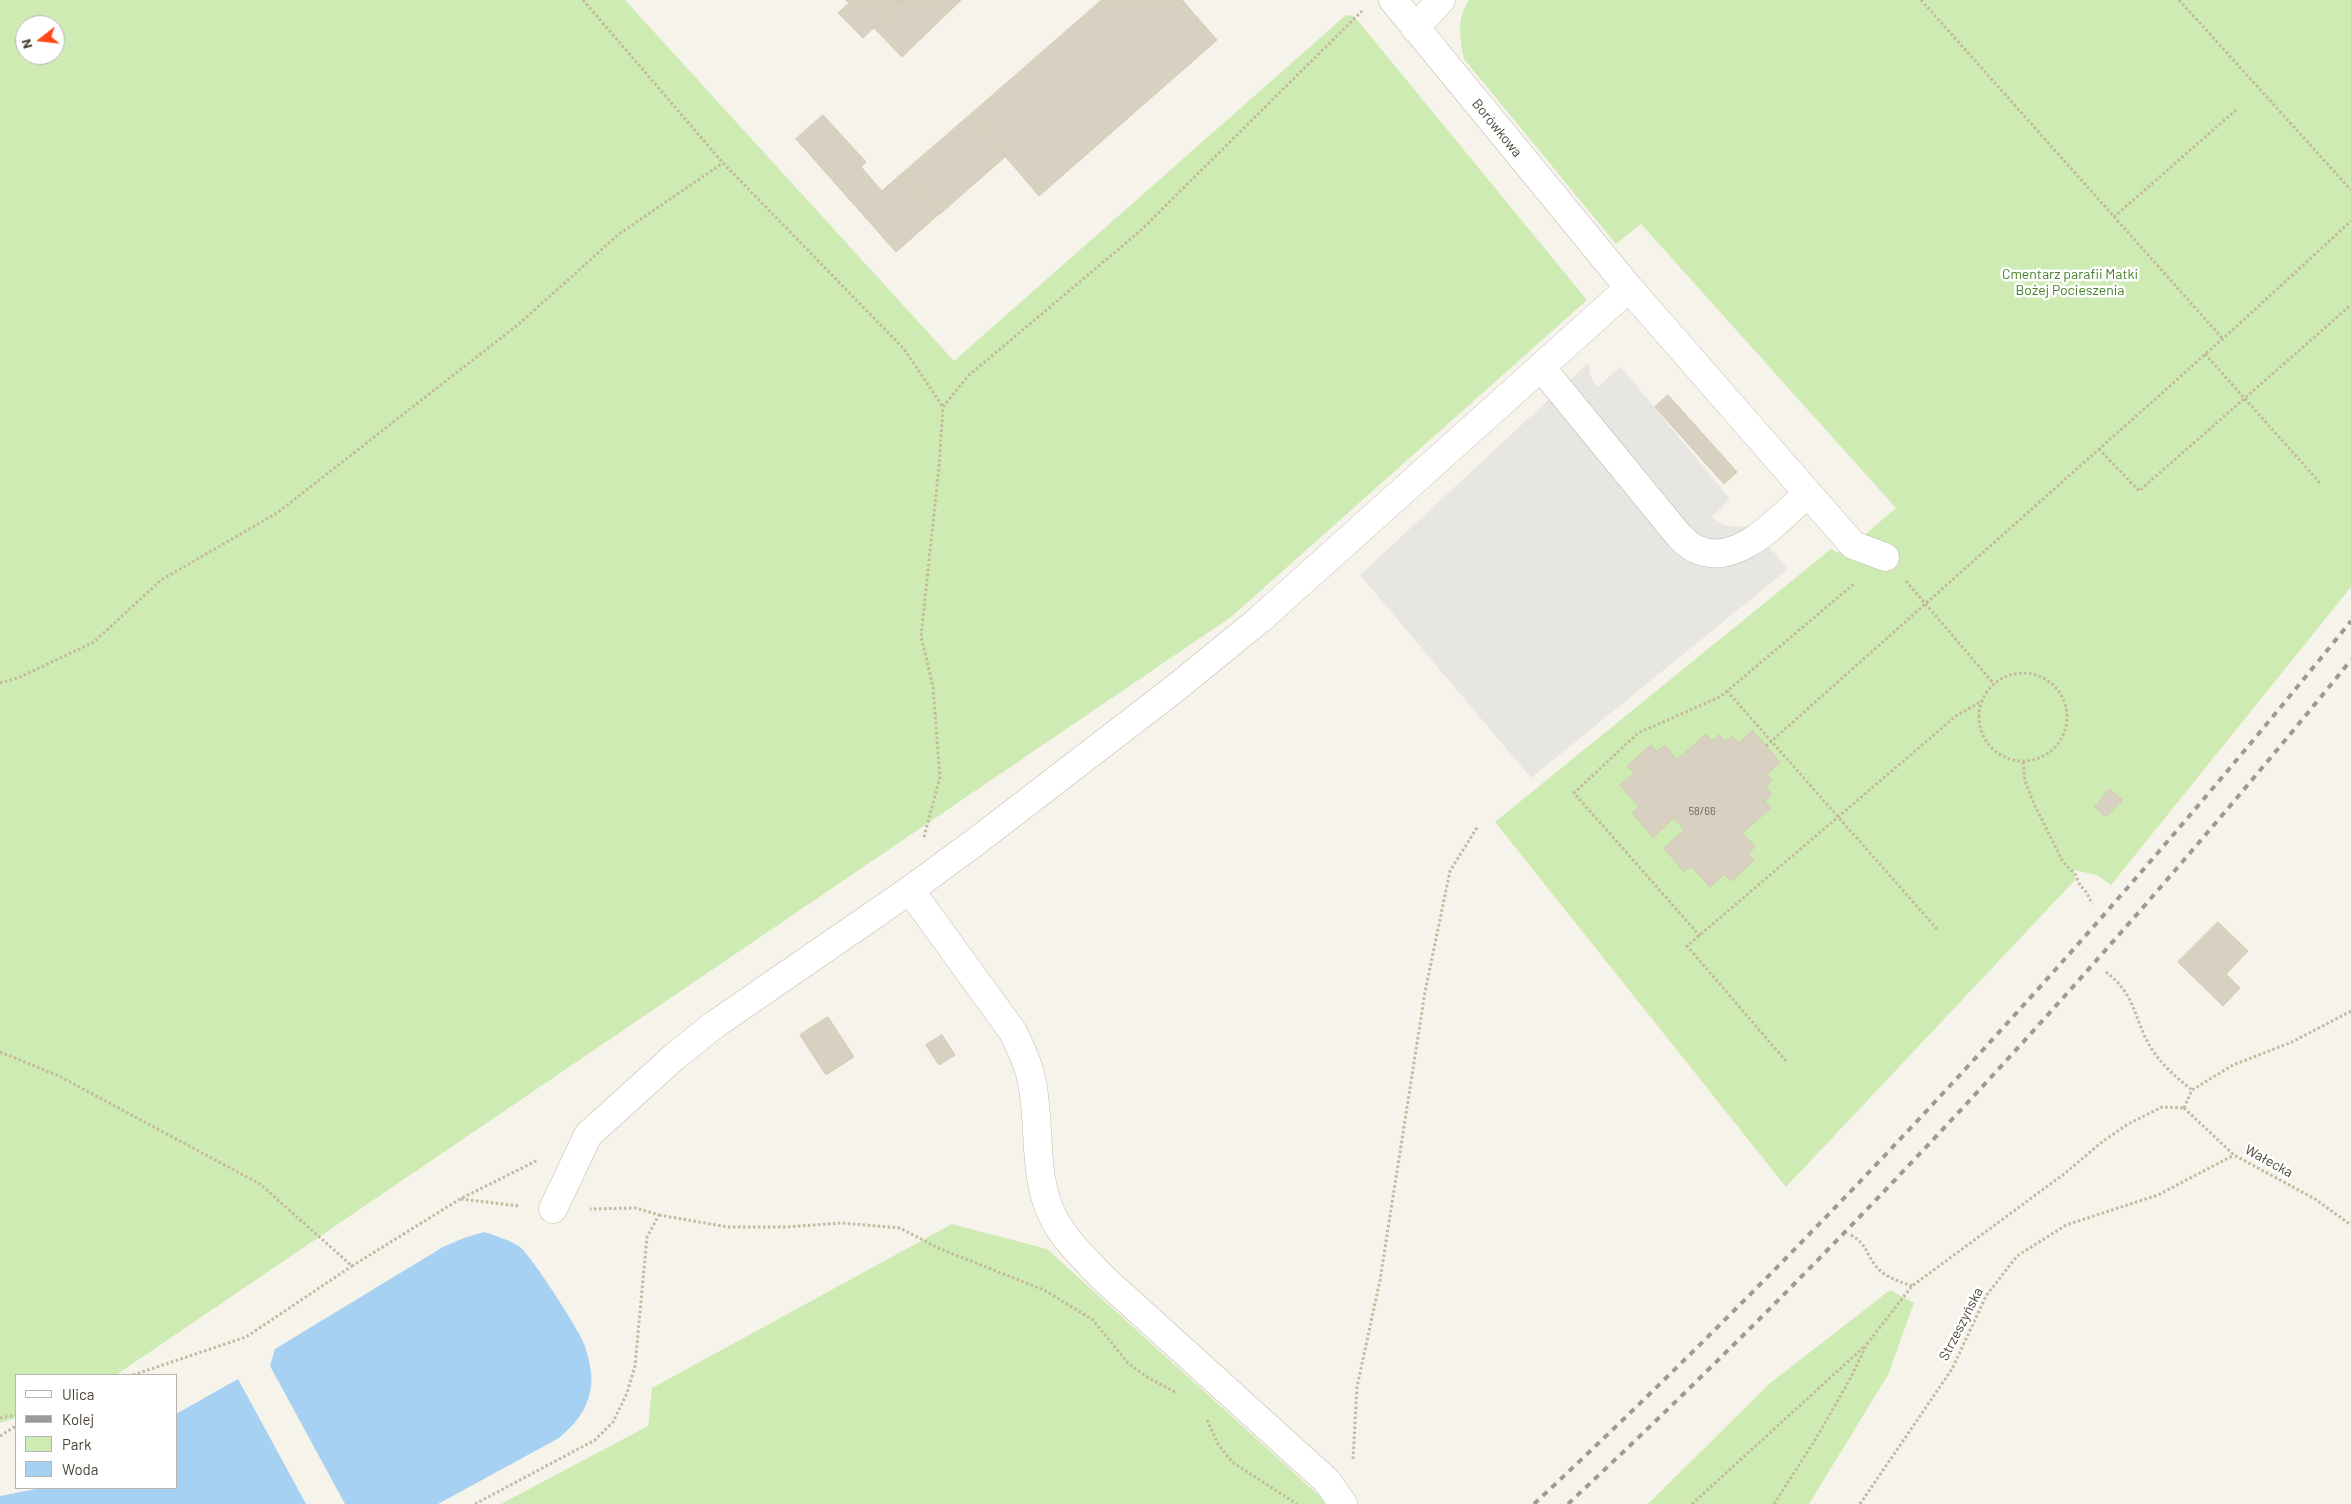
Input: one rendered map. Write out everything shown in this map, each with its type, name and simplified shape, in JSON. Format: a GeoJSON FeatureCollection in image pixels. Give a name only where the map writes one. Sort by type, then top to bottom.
{"type":"FeatureCollection","features":[{"type":"Feature","properties":{"kind":"street","name":"Borówkowa"},"geometry":{"type":"LineString","coordinates":[[1393,0],[1629,288],[1853,545],[1885,557]]}},
{"type":"Feature","properties":{"kind":"street"},"geometry":{"type":"LineString","coordinates":[[1415,28],[1441,0]]}},
{"type":"Feature","properties":{"kind":"street"},"geometry":{"type":"LineString","coordinates":[[553,1209],[588,1135],[674,1057],[714,1025],[910,890],[1110,739],[1227,647],[1629,288]]}},
{"type":"Feature","properties":{"kind":"street"},"geometry":{"type":"LineString","coordinates":[[1541,367],[1680,537],[1696,549],[1715,554],[1737,550],[1760,536],[1808,493]]}},
{"type":"Feature","properties":{"kind":"street"},"geometry":{"type":"LineString","coordinates":[[910,890],[1013,1032],[1024,1055],[1032,1078],[1040,1169],[1045,1196],[1055,1221],[1071,1244],[1102,1277],[1327,1481],[1343,1504]]}},
{"type":"Feature","properties":{"kind":"path"},"geometry":{"type":"LineString","coordinates":[[583,0],[723,163],[904,349],[944,407]]}},
{"type":"Feature","properties":{"kind":"path"},"geometry":{"type":"LineString","coordinates":[[1921,0],[2222,338]]}},
{"type":"Feature","properties":{"kind":"path"},"geometry":{"type":"LineString","coordinates":[[2179,0],[2351,190]]}},
{"type":"Feature","properties":{"kind":"path"},"geometry":{"type":"LineString","coordinates":[[910,890],[940,777],[933,687],[921,636],[944,407],[968,376],[1139,232],[1367,6]]}},
{"type":"Feature","properties":{"kind":"path"},"geometry":{"type":"LineString","coordinates":[[2114,217],[2236,110]]}},
{"type":"Feature","properties":{"kind":"path"},"geometry":{"type":"LineString","coordinates":[[0,683],[20,677],[94,642],[162,580],[277,513],[520,323],[619,234],[723,163]]}},
{"type":"Feature","properties":{"kind":"path"},"geometry":{"type":"LineString","coordinates":[[1766,746],[2351,222]]}},
{"type":"Feature","properties":{"kind":"path"},"geometry":{"type":"LineString","coordinates":[[2099,449],[2139,491],[2351,304]]}},
{"type":"Feature","properties":{"kind":"path"},"geometry":{"type":"LineString","coordinates":[[2205,354],[2320,483]]}},
{"type":"Feature","properties":{"kind":"path"},"geometry":{"type":"LineString","coordinates":[[1700,936],[1574,792],[1638,733],[1720,697],[1885,557],[1994,684]]}},
{"type":"Feature","properties":{"kind":"path"},"geometry":{"type":"LineString","coordinates":[[2020,673],[2033,674],[2047,680],[2058,689],[2064,701],[2067,716],[2066,729],[2060,742],[2050,753],[2037,759],[2023,762],[2009,760],[1997,753],[1987,742],[1981,730],[1979,715],[1982,702],[1994,684],[2005,676],[2020,673]]}},
{"type":"Feature","properties":{"kind":"path"},"geometry":{"type":"LineString","coordinates":[[1727,691],[1840,816],[1938,929]]}},
{"type":"Feature","properties":{"kind":"path"},"geometry":{"type":"LineString","coordinates":[[1786,1061],[1687,946],[1956,716],[1982,702]]}},
{"type":"Feature","properties":{"kind":"path"},"geometry":{"type":"LineString","coordinates":[[2023,762],[2022,770],[2025,781],[2037,811],[2063,862],[2075,874],[2092,904]]}},
{"type":"Feature","properties":{"kind":"path"},"geometry":{"type":"LineString","coordinates":[[1352,1464],[1357,1387],[1380,1280],[1425,992],[1450,871],[1478,826]]}},
{"type":"Feature","properties":{"kind":"path"},"geometry":{"type":"LineString","coordinates":[[2106,972],[2127,992],[2151,1048],[2176,1078],[2192,1090]]}},
{"type":"Feature","properties":{"kind":"path"},"geometry":{"type":"LineString","coordinates":[[1692,1504],[1867,1344],[1912,1286],[2064,1174],[2102,1142],[2122,1128],[2162,1107],[2184,1108],[2192,1090],[2233,1065],[2292,1042],[2351,1010]]}},
{"type":"Feature","properties":{"kind":"path"},"geometry":{"type":"LineString","coordinates":[[0,1052],[59,1076],[260,1184],[352,1266]]}},
{"type":"Feature","properties":{"kind":"path","name":"Wałecka"},"geometry":{"type":"LineString","coordinates":[[2184,1108],[2234,1155],[2315,1199],[2351,1225]]}},
{"type":"Feature","properties":{"kind":"path"},"geometry":{"type":"LineString","coordinates":[[136,1374],[246,1337],[352,1266],[460,1199],[588,1135]]}},
{"type":"Feature","properties":{"kind":"path","name":"Strzeszyńska"},"geometry":{"type":"LineString","coordinates":[[1860,1504],[1952,1369],[1986,1296],[2017,1256],[2066,1224],[2158,1195],[2234,1155]]}},
{"type":"Feature","properties":{"kind":"path"},"geometry":{"type":"LineString","coordinates":[[460,1199],[553,1209],[636,1208],[659,1215],[728,1227],[786,1227],[842,1222],[900,1228],[938,1248],[1044,1290],[1093,1320],[1128,1363],[1146,1377],[1180,1395]]}},
{"type":"Feature","properties":{"kind":"path"},"geometry":{"type":"LineString","coordinates":[[475,1504],[595,1440],[613,1422],[627,1394],[635,1366],[647,1236],[659,1215]]}},
{"type":"Feature","properties":{"kind":"path"},"geometry":{"type":"LineString","coordinates":[[1851,1235],[1860,1240],[1868,1250],[1874,1264],[1884,1274],[1912,1286]]}},
{"type":"Feature","properties":{"kind":"path"},"geometry":{"type":"LineString","coordinates":[[1774,1504],[1820,1431],[1849,1381],[1867,1344]]}},
{"type":"Feature","properties":{"kind":"path"},"geometry":{"type":"LineString","coordinates":[[1203,1413],[1218,1444],[1232,1462],[1297,1504]]}},
{"type":"Feature","properties":{"kind":"path"},"geometry":{"type":"LineString","coordinates":[[0,1418],[15,1415]]}},
{"type":"Feature","properties":{"kind":"path"},"geometry":{"type":"LineString","coordinates":[[0,1436],[15,1427]]}},
{"type":"Feature","properties":{"kind":"green space"},"geometry":{"type":"Polygon","coordinates":[[[0,0],[625,0],[954,361],[1346,15],[1354,16],[1587,300],[1231,617],[117,1374],[15,1374],[15,1418],[0,1423],[0,0]]]}},
{"type":"Feature","properties":{"kind":"green space","name":"Cmentarz parafii Matki Bożej Pocieszenia"},"geometry":{"type":"Polygon","coordinates":[[[1469,0],[2351,0],[2351,587],[2111,885],[2097,875],[2074,870],[2075,880],[1786,1187],[1495,822],[1831,549],[1842,554],[1896,508],[1641,224],[1616,244],[1464,59],[1460,29],[1462,14],[1469,0]]]}},
{"type":"Feature","properties":{"kind":"green space"},"geometry":{"type":"Polygon","coordinates":[[[952,1224],[1047,1249],[1324,1500],[1325,1504],[501,1504],[648,1426],[652,1388],[952,1224]]]}},
{"type":"Feature","properties":{"kind":"green space"},"geometry":{"type":"Polygon","coordinates":[[[1890,1290],[1914,1303],[1888,1375],[1809,1504],[1648,1504],[1769,1384],[1890,1290]]]}},
{"type":"Feature","properties":{"kind":"shaded area"},"geometry":{"type":"Polygon","coordinates":[[[1588,363],[1591,377],[1597,387],[1621,367],[1730,499],[1712,517],[1723,525],[1737,527],[1751,525],[1788,569],[1531,778],[1360,575],[1588,363]]]}},
{"type":"Feature","properties":{"kind":"water"},"geometry":{"type":"Polygon","coordinates":[[[484,1232],[520,1247],[545,1279],[574,1326],[585,1346],[590,1369],[591,1386],[586,1406],[574,1423],[559,1438],[438,1504],[345,1504],[270,1366],[275,1349],[443,1247],[484,1232]]]}},
{"type":"Feature","properties":{"kind":"water"},"geometry":{"type":"Polygon","coordinates":[[[238,1379],[306,1504],[0,1504],[0,1496],[36,1489],[178,1489],[178,1413],[238,1379]]]}},
{"type":"Feature","properties":{"kind":"building"},"geometry":{"type":"Polygon","coordinates":[[[846,0],[903,0],[863,38],[838,13],[849,3],[846,0]]]}},
{"type":"Feature","properties":{"kind":"building"},"geometry":{"type":"Polygon","coordinates":[[[903,0],[961,0],[902,57],[874,28],[903,0]]]}},
{"type":"Feature","properties":{"kind":"building"},"geometry":{"type":"Polygon","coordinates":[[[1102,0],[1182,0],[1217,40],[1039,196],[970,115],[1102,0]]]}},
{"type":"Feature","properties":{"kind":"building"},"geometry":{"type":"Polygon","coordinates":[[[823,115],[866,162],[861,167],[882,191],[902,173],[939,214],[896,252],[796,139],[823,115]]]}},
{"type":"Feature","properties":{"kind":"building"},"geometry":{"type":"Polygon","coordinates":[[[970,115],[1006,156],[940,214],[903,173],[970,115]]]}},
{"type":"Feature","properties":{"kind":"building"},"geometry":{"type":"Polygon","coordinates":[[[1668,395],[1737,472],[1724,484],[1655,407],[1668,395]]]}},
{"type":"Feature","properties":{"kind":"building"},"geometry":{"type":"Polygon","coordinates":[[[1753,731],[1780,762],[1767,774],[1772,781],[1765,787],[1772,794],[1765,801],[1771,808],[1742,833],[1755,847],[1748,853],[1754,861],[1731,881],[1724,874],[1710,887],[1691,866],[1684,872],[1664,848],[1684,830],[1674,818],[1653,837],[1632,813],[1639,807],[1620,785],[1634,773],[1627,766],[1651,745],[1657,752],[1665,745],[1677,760],[1706,734],[1712,741],[1719,735],[1725,742],[1732,736],[1738,743],[1753,731]]]}},
{"type":"Feature","properties":{"kind":"building"},"geometry":{"type":"Polygon","coordinates":[[[2110,789],[2122,800],[2106,817],[2095,807],[2110,789]]]}},
{"type":"Feature","properties":{"kind":"building"},"geometry":{"type":"Polygon","coordinates":[[[2218,922],[2248,951],[2226,974],[2240,988],[2223,1006],[2178,962],[2218,922]]]}},
{"type":"Feature","properties":{"kind":"building"},"geometry":{"type":"Polygon","coordinates":[[[828,1017],[854,1057],[826,1075],[800,1035],[828,1017]]]}},
{"type":"Feature","properties":{"kind":"building"},"geometry":{"type":"Polygon","coordinates":[[[942,1035],[955,1055],[939,1065],[926,1045],[942,1035]]]}},
{"type":"Feature","properties":{"kind":"railway"},"geometry":{"type":"LineString","coordinates":[[1534,1504],[1750,1294],[1958,1077],[2158,852],[2351,621]]}},
{"type":"Feature","properties":{"kind":"railway"},"geometry":{"type":"LineString","coordinates":[[1568,1504],[1775,1304],[1974,1096],[2166,881],[2351,660]]}}]}
